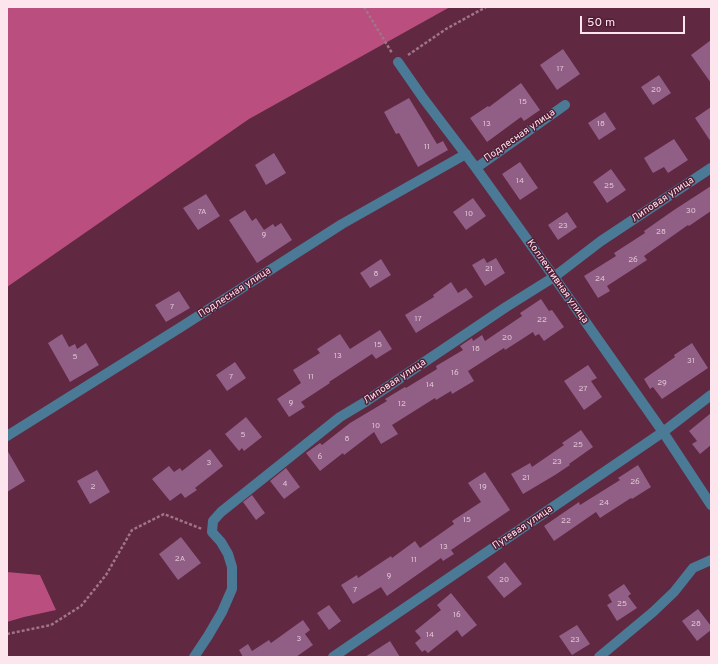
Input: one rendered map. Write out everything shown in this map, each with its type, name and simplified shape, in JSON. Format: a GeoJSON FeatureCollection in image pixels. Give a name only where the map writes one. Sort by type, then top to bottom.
{"type":"FeatureCollection","features":[{"type":"Feature","properties":{"kind":"street","name":"Коллективная улица"},"geometry":{"type":"LineString","coordinates":[[398,62],[554,277],[663,432],[711,505]]}},
{"type":"Feature","properties":{"kind":"street","name":"Подлесная улица"},"geometry":{"type":"LineString","coordinates":[[476,168],[565,106]]}},
{"type":"Feature","properties":{"kind":"street","name":"Подлесная улица"},"geometry":{"type":"LineString","coordinates":[[7,436],[342,224],[466,154]]}},
{"type":"Feature","properties":{"kind":"street","name":"Липовая улица"},"geometry":{"type":"LineString","coordinates":[[212,532],[213,521],[221,512],[340,417],[554,277],[601,241],[711,168]]}},
{"type":"Feature","properties":{"kind":"street","name":"Путевая улица"},"geometry":{"type":"LineString","coordinates":[[333,657],[663,432],[711,395]]}},
{"type":"Feature","properties":{"kind":"street"},"geometry":{"type":"LineString","coordinates":[[194,657],[222,612],[232,589],[232,567],[228,554],[221,542],[212,532]]}},
{"type":"Feature","properties":{"kind":"street"},"geometry":{"type":"LineString","coordinates":[[599,657],[653,612],[674,592],[693,568],[711,560]]}},
{"type":"Feature","properties":{"kind":"path"},"geometry":{"type":"LineString","coordinates":[[364,7],[398,62],[446,29],[486,7]]}},
{"type":"Feature","properties":{"kind":"path"},"geometry":{"type":"LineString","coordinates":[[7,634],[51,625],[81,606],[106,575],[132,530],[164,514],[212,532]]}},
{"type":"Feature","properties":{"kind":"shaded area"},"geometry":{"type":"Polygon","coordinates":[[[7,7],[450,7],[249,119],[7,287],[7,7]]]}},
{"type":"Feature","properties":{"kind":"shaded area"},"geometry":{"type":"Polygon","coordinates":[[[7,572],[40,575],[56,610],[7,622],[7,572]]]}},
{"type":"Feature","properties":{"kind":"building"},"geometry":{"type":"Polygon","coordinates":[[[711,40],[711,83],[691,55],[711,40]]]}},
{"type":"Feature","properties":{"kind":"building"},"geometry":{"type":"Polygon","coordinates":[[[563,49],[580,74],[557,90],[540,65],[563,49]]]}},
{"type":"Feature","properties":{"kind":"building"},"geometry":{"type":"Polygon","coordinates":[[[659,75],[671,93],[653,105],[641,87],[659,75]]]}},
{"type":"Feature","properties":{"kind":"building"},"geometry":{"type":"Polygon","coordinates":[[[521,83],[540,110],[524,121],[521,117],[487,142],[470,118],[488,106],[489,107],[521,83]]]}},
{"type":"Feature","properties":{"kind":"building"},"geometry":{"type":"Polygon","coordinates":[[[409,98],[437,144],[443,141],[448,150],[418,167],[399,133],[396,134],[384,112],[409,98]]]}},
{"type":"Feature","properties":{"kind":"building"},"geometry":{"type":"Polygon","coordinates":[[[711,107],[711,142],[695,118],[711,107]]]}},
{"type":"Feature","properties":{"kind":"building"},"geometry":{"type":"Polygon","coordinates":[[[605,112],[616,129],[599,140],[588,123],[605,112]]]}},
{"type":"Feature","properties":{"kind":"building"},"geometry":{"type":"Polygon","coordinates":[[[674,139],[688,160],[668,173],[664,167],[653,173],[644,158],[674,139]]]}},
{"type":"Feature","properties":{"kind":"building"},"geometry":{"type":"Polygon","coordinates":[[[274,153],[286,173],[266,185],[255,165],[274,153]]]}},
{"type":"Feature","properties":{"kind":"building"},"geometry":{"type":"Polygon","coordinates":[[[520,162],[538,188],[520,200],[502,174],[520,162]]]}},
{"type":"Feature","properties":{"kind":"building"},"geometry":{"type":"Polygon","coordinates":[[[611,169],[626,190],[607,203],[593,182],[611,169]]]}},
{"type":"Feature","properties":{"kind":"building"},"geometry":{"type":"Polygon","coordinates":[[[711,186],[711,211],[689,226],[688,225],[644,256],[647,260],[607,286],[610,291],[598,298],[584,276],[616,256],[614,253],[645,233],[644,231],[674,210],[711,186]]]}},
{"type":"Feature","properties":{"kind":"building"},"geometry":{"type":"Polygon","coordinates":[[[206,194],[220,216],[198,230],[183,208],[206,194]]]}},
{"type":"Feature","properties":{"kind":"building"},"geometry":{"type":"Polygon","coordinates":[[[473,198],[486,216],[466,230],[453,212],[473,198]]]}},
{"type":"Feature","properties":{"kind":"building"},"geometry":{"type":"Polygon","coordinates":[[[245,210],[252,221],[256,218],[264,230],[273,224],[275,227],[281,223],[292,240],[257,263],[229,220],[245,210]]]}},
{"type":"Feature","properties":{"kind":"building"},"geometry":{"type":"Polygon","coordinates":[[[567,212],[577,227],[558,240],[548,225],[567,212]]]}},
{"type":"Feature","properties":{"kind":"building"},"geometry":{"type":"Polygon","coordinates":[[[484,258],[487,263],[496,258],[505,273],[485,286],[472,265],[484,258]]]}},
{"type":"Feature","properties":{"kind":"building"},"geometry":{"type":"Polygon","coordinates":[[[381,259],[391,275],[370,288],[360,273],[381,259]]]}},
{"type":"Feature","properties":{"kind":"building"},"geometry":{"type":"Polygon","coordinates":[[[451,282],[458,293],[466,288],[473,297],[416,333],[405,315],[434,297],[433,295],[451,282]]]}},
{"type":"Feature","properties":{"kind":"building"},"geometry":{"type":"Polygon","coordinates":[[[179,291],[190,308],[166,322],[155,305],[179,291]]]}},
{"type":"Feature","properties":{"kind":"building"},"geometry":{"type":"Polygon","coordinates":[[[541,299],[549,311],[552,310],[564,327],[544,341],[539,334],[535,336],[533,332],[505,350],[504,348],[468,371],[474,381],[452,394],[451,391],[436,400],[435,398],[392,425],[398,434],[381,444],[374,432],[320,471],[306,453],[320,443],[322,445],[350,423],[387,401],[385,399],[437,369],[436,366],[463,350],[460,346],[472,338],[473,341],[482,335],[485,341],[522,316],[520,313],[541,299]]]}},
{"type":"Feature","properties":{"kind":"building"},"geometry":{"type":"Polygon","coordinates":[[[380,330],[392,349],[376,359],[372,354],[329,382],[330,383],[301,402],[305,407],[289,417],[277,399],[301,383],[293,370],[320,353],[317,349],[340,334],[350,349],[380,330]]]}},
{"type":"Feature","properties":{"kind":"building"},"geometry":{"type":"Polygon","coordinates":[[[62,334],[69,347],[75,344],[77,349],[86,343],[99,365],[70,382],[48,343],[62,334]]]}},
{"type":"Feature","properties":{"kind":"building"},"geometry":{"type":"Polygon","coordinates":[[[692,343],[708,368],[662,399],[653,387],[650,389],[644,379],[692,343]]]}},
{"type":"Feature","properties":{"kind":"building"},"geometry":{"type":"Polygon","coordinates":[[[235,362],[246,378],[227,391],[216,375],[235,362]]]}},
{"type":"Feature","properties":{"kind":"building"},"geometry":{"type":"Polygon","coordinates":[[[588,365],[597,378],[591,381],[602,397],[584,410],[564,381],[588,365]]]}},
{"type":"Feature","properties":{"kind":"building"},"geometry":{"type":"Polygon","coordinates":[[[711,413],[711,445],[700,454],[692,444],[697,441],[689,431],[711,413]]]}},
{"type":"Feature","properties":{"kind":"building"},"geometry":{"type":"Polygon","coordinates":[[[246,417],[262,437],[244,451],[242,448],[239,451],[225,434],[246,417]]]}},
{"type":"Feature","properties":{"kind":"building"},"geometry":{"type":"Polygon","coordinates":[[[581,430],[593,447],[569,464],[570,465],[523,494],[511,474],[530,463],[532,467],[564,445],[562,443],[581,430]]]}},
{"type":"Feature","properties":{"kind":"building"},"geometry":{"type":"Polygon","coordinates":[[[210,449],[223,466],[195,488],[197,490],[185,498],[181,493],[170,501],[152,479],[169,466],[174,472],[180,468],[182,471],[210,449]]]}},
{"type":"Feature","properties":{"kind":"building"},"geometry":{"type":"Polygon","coordinates":[[[7,450],[25,481],[7,492],[7,450]]]}},
{"type":"Feature","properties":{"kind":"building"},"geometry":{"type":"Polygon","coordinates":[[[638,465],[651,487],[600,518],[596,512],[554,541],[544,526],[579,502],[580,505],[620,480],[618,478],[638,465]]]}},
{"type":"Feature","properties":{"kind":"building"},"geometry":{"type":"Polygon","coordinates":[[[286,468],[300,487],[284,499],[270,481],[286,468]]]}},
{"type":"Feature","properties":{"kind":"building"},"geometry":{"type":"Polygon","coordinates":[[[97,470],[110,492],[90,504],[77,481],[97,470]]]}},
{"type":"Feature","properties":{"kind":"building"},"geometry":{"type":"Polygon","coordinates":[[[485,472],[510,510],[451,550],[454,554],[443,561],[441,558],[387,596],[381,587],[353,604],[341,585],[357,575],[358,578],[391,556],[392,558],[415,541],[420,548],[454,524],[452,521],[481,502],[468,483],[485,472]]]}},
{"type":"Feature","properties":{"kind":"building"},"geometry":{"type":"Polygon","coordinates":[[[252,495],[265,513],[256,520],[243,502],[252,495]]]}},
{"type":"Feature","properties":{"kind":"building"},"geometry":{"type":"Polygon","coordinates":[[[181,537],[201,563],[178,580],[159,554],[181,537]]]}},
{"type":"Feature","properties":{"kind":"building"},"geometry":{"type":"Polygon","coordinates":[[[505,562],[522,584],[504,598],[487,577],[505,562]]]}},
{"type":"Feature","properties":{"kind":"building"},"geometry":{"type":"Polygon","coordinates":[[[624,584],[631,594],[628,596],[637,608],[617,621],[607,605],[612,602],[608,595],[624,584]]]}},
{"type":"Feature","properties":{"kind":"building"},"geometry":{"type":"Polygon","coordinates":[[[451,593],[477,625],[462,637],[457,630],[428,653],[425,650],[422,652],[415,643],[421,638],[415,631],[441,610],[437,605],[451,593]]]}},
{"type":"Feature","properties":{"kind":"building"},"geometry":{"type":"Polygon","coordinates":[[[329,605],[341,621],[329,630],[317,613],[329,605]]]}},
{"type":"Feature","properties":{"kind":"building"},"geometry":{"type":"Polygon","coordinates":[[[698,609],[711,626],[711,630],[697,641],[682,621],[698,609]]]}},
{"type":"Feature","properties":{"kind":"building"},"geometry":{"type":"Polygon","coordinates":[[[303,620],[310,630],[305,634],[313,645],[296,657],[243,657],[239,650],[248,644],[252,651],[269,640],[271,643],[303,620]]]}},
{"type":"Feature","properties":{"kind":"building"},"geometry":{"type":"Polygon","coordinates":[[[577,625],[590,644],[572,655],[559,636],[577,625]]]}},
{"type":"Feature","properties":{"kind":"building"},"geometry":{"type":"Polygon","coordinates":[[[390,641],[400,657],[365,657],[390,641]]]}}]}
